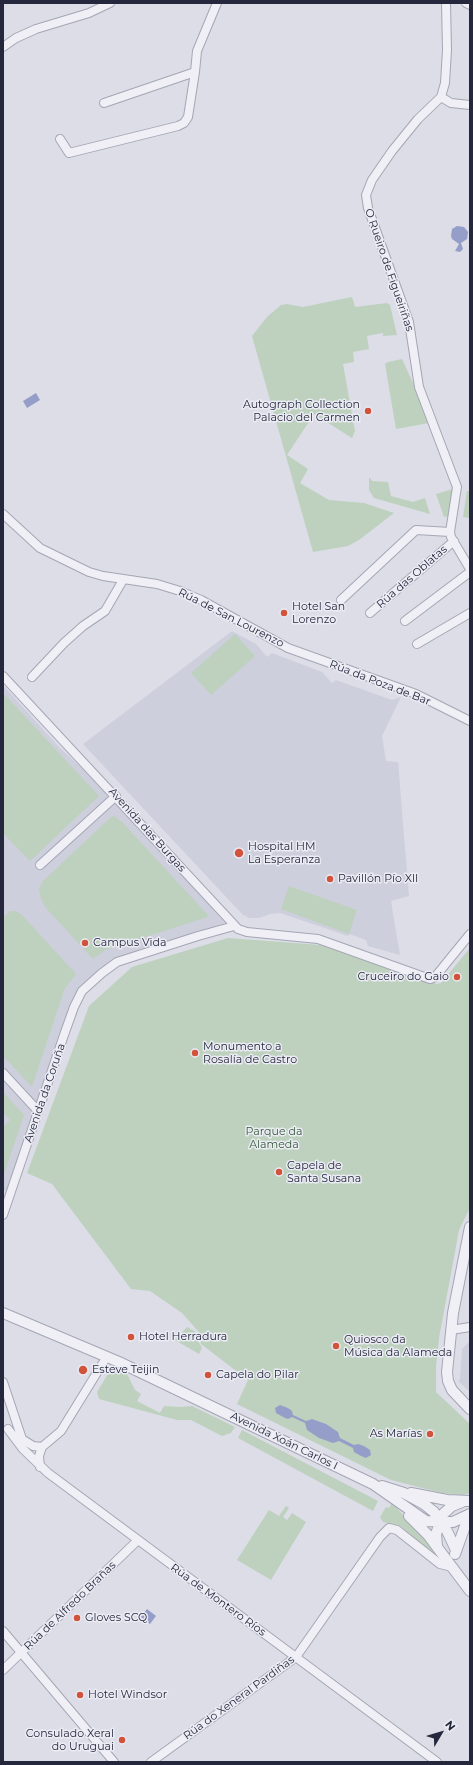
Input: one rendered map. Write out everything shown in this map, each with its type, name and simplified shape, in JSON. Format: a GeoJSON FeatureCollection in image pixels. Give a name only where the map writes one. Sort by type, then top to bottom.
{"type":"FeatureCollection","features":[{"type":"Feature","properties":{"kind":"street"},"geometry":{"type":"LineString","coordinates":[[3,47],[16,38],[36,29],[89,14],[110,3]]}},
{"type":"Feature","properties":{"kind":"street"},"geometry":{"type":"LineString","coordinates":[[60,139],[69,153],[178,126],[184,123],[188,117],[197,51],[217,3]]}},
{"type":"Feature","properties":{"kind":"street"},"geometry":{"type":"LineString","coordinates":[[446,3],[447,50],[444,83],[441,97],[451,104],[470,105]]}},
{"type":"Feature","properties":{"kind":"street"},"geometry":{"type":"LineString","coordinates":[[466,3],[470,5]]}},
{"type":"Feature","properties":{"kind":"street"},"geometry":{"type":"LineString","coordinates":[[104,103],[195,72]]}},
{"type":"Feature","properties":{"kind":"street","name":"O Rueiro de Figueiriñas"},"geometry":{"type":"LineString","coordinates":[[441,97],[418,119],[392,151],[372,180],[366,195],[368,208],[409,322],[419,387],[447,463]]}},
{"type":"Feature","properties":{"kind":"street","name":"Rúa das Oblatas"},"geometry":{"type":"LineString","coordinates":[[404,621],[470,570],[450,532],[457,487],[447,463]]}},
{"type":"Feature","properties":{"kind":"street","name":"Rúa de San Lourenzo"},"geometry":{"type":"LineString","coordinates":[[3,514],[35,544],[50,554],[96,574],[124,580],[157,584],[186,593],[288,648]]}},
{"type":"Feature","properties":{"kind":"street","name":"Rúa das Oblatas"},"geometry":{"type":"LineString","coordinates":[[341,600],[416,530],[450,532]]}},
{"type":"Feature","properties":{"kind":"street","name":"Rúa das Oblatas"},"geometry":{"type":"LineString","coordinates":[[370,613],[454,541]]}},
{"type":"Feature","properties":{"kind":"street"},"geometry":{"type":"LineString","coordinates":[[32,677],[64,643],[83,626],[105,611],[124,580]]}},
{"type":"Feature","properties":{"kind":"street"},"geometry":{"type":"LineString","coordinates":[[417,644],[470,613]]}},
{"type":"Feature","properties":{"kind":"street","name":"Rúa da Poza de Bar"},"geometry":{"type":"LineString","coordinates":[[288,648],[416,694],[470,721]]}},
{"type":"Feature","properties":{"kind":"street","name":"Avenida das Burgas"},"geometry":{"type":"LineString","coordinates":[[4,679],[116,796],[234,926]]}},
{"type":"Feature","properties":{"kind":"street"},"geometry":{"type":"LineString","coordinates":[[40,865],[116,796]]}},
{"type":"Feature","properties":{"kind":"street","name":"Avenida das Burgas"},"geometry":{"type":"LineString","coordinates":[[186,862],[187,871],[232,920],[234,926]]}},
{"type":"Feature","properties":{"kind":"street"},"geometry":{"type":"LineString","coordinates":[[234,926],[247,932],[314,938],[430,978],[435,977],[470,934]]}},
{"type":"Feature","properties":{"kind":"street","name":"Avenida da Coruña"},"geometry":{"type":"LineString","coordinates":[[3,1215],[6,1195],[82,991],[111,966],[124,959],[234,926]]}},
{"type":"Feature","properties":{"kind":"street"},"geometry":{"type":"LineString","coordinates":[[3,1073],[38,1111]]}},
{"type":"Feature","properties":{"kind":"street"},"geometry":{"type":"LineString","coordinates":[[470,1227],[451,1330],[447,1372],[448,1381],[455,1394],[470,1409]]}},
{"type":"Feature","properties":{"kind":"street","name":"Avenida Xoán Carlos I"},"geometry":{"type":"LineString","coordinates":[[3,1313],[106,1358],[119,1362],[373,1484]]}},
{"type":"Feature","properties":{"kind":"street"},"geometry":{"type":"LineString","coordinates":[[451,1330],[470,1327]]}},
{"type":"Feature","properties":{"kind":"street"},"geometry":{"type":"LineString","coordinates":[[40,1467],[39,1456],[42,1446],[61,1431],[106,1358]]}},
{"type":"Feature","properties":{"kind":"street"},"geometry":{"type":"LineString","coordinates":[[3,1382],[22,1439],[32,1446],[42,1446]]}},
{"type":"Feature","properties":{"kind":"street"},"geometry":{"type":"LineString","coordinates":[[6,1427],[17,1425]]}},
{"type":"Feature","properties":{"kind":"street","name":"Rúa de Montero Ríos"},"geometry":{"type":"LineString","coordinates":[[6,1427],[23,1449],[40,1467],[137,1541],[437,1762]]}},
{"type":"Feature","properties":{"kind":"street"},"geometry":{"type":"LineString","coordinates":[[373,1484],[404,1493],[466,1501]]}},
{"type":"Feature","properties":{"kind":"street"},"geometry":{"type":"LineString","coordinates":[[373,1484],[426,1521],[453,1522],[469,1514]]}},
{"type":"Feature","properties":{"kind":"street"},"geometry":{"type":"LineString","coordinates":[[404,1493],[424,1504],[434,1512],[447,1531],[456,1550]]}},
{"type":"Feature","properties":{"kind":"street"},"geometry":{"type":"LineString","coordinates":[[389,1494],[391,1500],[416,1522],[437,1546],[470,1591]]}},
{"type":"Feature","properties":{"kind":"street"},"geometry":{"type":"LineString","coordinates":[[437,1546],[436,1534],[443,1514],[447,1510],[466,1501]]}},
{"type":"Feature","properties":{"kind":"street"},"geometry":{"type":"LineString","coordinates":[[452,1566],[469,1514]]}},
{"type":"Feature","properties":{"kind":"street","name":"Rúa do Xeneral Pardiñas"},"geometry":{"type":"LineString","coordinates":[[151,1762],[296,1657],[380,1536],[390,1528],[397,1530],[440,1564],[452,1566]]}},
{"type":"Feature","properties":{"kind":"street","name":"Rúa de Alfredo Brañas"},"geometry":{"type":"LineString","coordinates":[[3,1670],[137,1541]]}},
{"type":"Feature","properties":{"kind":"street"},"geometry":{"type":"LineString","coordinates":[[3,1631],[114,1762]]}},
{"type":"Feature","properties":{"kind":"shaded area"},"geometry":{"type":"Polygon","coordinates":[[[232,631],[256,644],[267,657],[272,653],[322,672],[332,683],[336,680],[392,700],[401,697],[382,736],[386,761],[398,762],[409,896],[391,901],[400,955],[368,946],[366,940],[349,934],[348,936],[280,913],[270,914],[259,918],[249,918],[242,914],[83,744],[232,631]]]}},
{"type":"Feature","properties":{"kind":"shaded area","name":"Campus Vida"},"geometry":{"type":"Polygon","coordinates":[[[3,685],[59,747],[112,796],[225,923],[109,964],[78,993],[7,1192],[3,1190],[3,685]]]}},
{"type":"Feature","properties":{"kind":"shaded area"},"geometry":{"type":"Polygon","coordinates":[[[470,1341],[470,1392],[458,1381],[460,1379],[462,1349],[470,1341]]]}},
{"type":"Feature","properties":{"kind":"green space"},"geometry":{"type":"Polygon","coordinates":[[[352,297],[355,307],[387,303],[390,305],[397,335],[383,336],[383,333],[367,336],[369,349],[353,352],[354,362],[343,364],[355,431],[352,438],[314,414],[287,455],[308,469],[300,483],[329,500],[364,503],[394,513],[359,540],[348,546],[313,552],[252,336],[267,317],[281,305],[287,304],[303,307],[352,297]]]}},
{"type":"Feature","properties":{"kind":"green space"},"geometry":{"type":"Polygon","coordinates":[[[402,359],[424,407],[429,423],[396,429],[385,364],[402,359]]]}},
{"type":"Feature","properties":{"kind":"green space"},"geometry":{"type":"Polygon","coordinates":[[[369,477],[372,481],[388,482],[391,496],[413,502],[425,498],[430,514],[374,498],[369,490],[369,477]]]}},
{"type":"Feature","properties":{"kind":"green space"},"geometry":{"type":"Polygon","coordinates":[[[453,489],[449,516],[444,517],[436,494],[453,489]]]}},
{"type":"Feature","properties":{"kind":"green space"},"geometry":{"type":"Polygon","coordinates":[[[467,491],[470,491],[470,518],[463,517],[467,491]]]}},
{"type":"Feature","properties":{"kind":"green space"},"geometry":{"type":"Polygon","coordinates":[[[235,634],[255,656],[211,695],[191,673],[235,634]]]}},
{"type":"Feature","properties":{"kind":"green space"},"geometry":{"type":"Polygon","coordinates":[[[5,695],[99,796],[30,861],[3,833],[3,697],[5,695]]]}},
{"type":"Feature","properties":{"kind":"green space"},"geometry":{"type":"Polygon","coordinates":[[[114,816],[122,822],[207,914],[208,917],[105,950],[93,959],[46,908],[41,899],[39,889],[42,882],[111,817],[114,816]]]}},
{"type":"Feature","properties":{"kind":"green space"},"geometry":{"type":"Polygon","coordinates":[[[289,886],[357,910],[349,934],[281,909],[289,886]]]}},
{"type":"Feature","properties":{"kind":"green space"},"geometry":{"type":"Polygon","coordinates":[[[10,911],[16,911],[22,915],[76,974],[65,988],[32,1087],[3,1056],[3,918],[10,911]]]}},
{"type":"Feature","properties":{"kind":"green space","name":"Parque da Alameda"},"geometry":{"type":"Polygon","coordinates":[[[228,938],[321,945],[437,984],[441,983],[470,948],[470,1208],[459,1230],[439,1338],[436,1367],[436,1392],[470,1424],[470,1493],[463,1495],[442,1493],[391,1480],[237,1404],[248,1380],[201,1344],[198,1331],[182,1313],[150,1291],[131,1289],[52,1184],[27,1173],[89,1006],[132,967],[228,938]]]}},
{"type":"Feature","properties":{"kind":"green space"},"geometry":{"type":"Polygon","coordinates":[[[3,1092],[24,1115],[3,1177],[3,1127],[10,1120],[3,1112],[3,1092]]]}},
{"type":"Feature","properties":{"kind":"green space"},"geometry":{"type":"Polygon","coordinates":[[[187,1327],[196,1332],[198,1341],[202,1348],[199,1354],[175,1340],[187,1327]]]}},
{"type":"Feature","properties":{"kind":"green space"},"geometry":{"type":"Polygon","coordinates":[[[114,1368],[126,1372],[135,1390],[141,1394],[137,1401],[160,1413],[164,1406],[192,1406],[235,1427],[231,1433],[222,1436],[191,1420],[177,1420],[99,1399],[97,1392],[111,1369],[114,1368]]]}},
{"type":"Feature","properties":{"kind":"green space"},"geometry":{"type":"Polygon","coordinates":[[[242,1430],[378,1501],[373,1511],[238,1438],[242,1430]]]}},
{"type":"Feature","properties":{"kind":"green space"},"geometry":{"type":"Polygon","coordinates":[[[392,1503],[426,1540],[438,1558],[436,1558],[401,1526],[383,1522],[380,1517],[386,1507],[389,1508],[392,1503]]]}},
{"type":"Feature","properties":{"kind":"green space"},"geometry":{"type":"Polygon","coordinates":[[[286,1506],[289,1508],[283,1517],[287,1520],[292,1513],[306,1522],[271,1580],[237,1560],[269,1510],[279,1516],[286,1506]]]}},
{"type":"Feature","properties":{"kind":"water"},"geometry":{"type":"Polygon","coordinates":[[[457,226],[464,227],[468,232],[467,239],[461,243],[463,249],[460,252],[455,251],[459,244],[452,239],[451,236],[452,229],[457,226]]]}},
{"type":"Feature","properties":{"kind":"water"},"geometry":{"type":"Polygon","coordinates":[[[36,393],[40,400],[27,408],[23,401],[36,393]]]}},
{"type":"Feature","properties":{"kind":"water"},"geometry":{"type":"Polygon","coordinates":[[[280,1405],[292,1411],[293,1415],[306,1421],[312,1419],[326,1424],[338,1432],[340,1438],[354,1445],[358,1444],[364,1446],[370,1450],[371,1455],[366,1458],[354,1452],[353,1448],[339,1441],[333,1443],[319,1438],[307,1430],[305,1423],[292,1417],[288,1419],[285,1418],[276,1413],[275,1408],[280,1405]]]}},
{"type":"Feature","properties":{"kind":"water"},"geometry":{"type":"Polygon","coordinates":[[[147,1609],[156,1616],[150,1624],[141,1617],[147,1609]]]}},
{"type":"Feature","properties":{"kind":"place","name":"Autograph Collection Palacio del Carmen"},"geometry":{"type":"Point","coordinates":[368,411]}},
{"type":"Feature","properties":{"kind":"place","name":"Hotel San Lorenzo"},"geometry":{"type":"Point","coordinates":[284,613]}},
{"type":"Feature","properties":{"kind":"place","name":"Hospital HM La Esperanza"},"geometry":{"type":"Point","coordinates":[239,853]}},
{"type":"Feature","properties":{"kind":"place","name":"Pavillón Pío XII"},"geometry":{"type":"Point","coordinates":[330,879]}},
{"type":"Feature","properties":{"kind":"place","name":"Campus Vida"},"geometry":{"type":"Point","coordinates":[85,943]}},
{"type":"Feature","properties":{"kind":"place","name":"Cruceiro do Gaio"},"geometry":{"type":"Point","coordinates":[457,977]}},
{"type":"Feature","properties":{"kind":"place","name":"Monumento a Rosalía de Castro"},"geometry":{"type":"Point","coordinates":[195,1053]}},
{"type":"Feature","properties":{"kind":"place","name":"Capela de Santa Susana"},"geometry":{"type":"Point","coordinates":[279,1172]}},
{"type":"Feature","properties":{"kind":"place","name":"Hotel Herradura"},"geometry":{"type":"Point","coordinates":[131,1337]}},
{"type":"Feature","properties":{"kind":"place","name":"Quiosco da Música da Alameda"},"geometry":{"type":"Point","coordinates":[336,1346]}},
{"type":"Feature","properties":{"kind":"place","name":"Esteve Teijin"},"geometry":{"type":"Point","coordinates":[83,1370]}},
{"type":"Feature","properties":{"kind":"place","name":"Capela do Pilar"},"geometry":{"type":"Point","coordinates":[208,1375]}},
{"type":"Feature","properties":{"kind":"place","name":"As Marías"},"geometry":{"type":"Point","coordinates":[430,1434]}},
{"type":"Feature","properties":{"kind":"place","name":"Gloves SCQ"},"geometry":{"type":"Point","coordinates":[77,1618]}},
{"type":"Feature","properties":{"kind":"place","name":"Hotel Windsor"},"geometry":{"type":"Point","coordinates":[80,1695]}},
{"type":"Feature","properties":{"kind":"place","name":"Consulado Xeral do Uruguai"},"geometry":{"type":"Point","coordinates":[122,1740]}}]}
